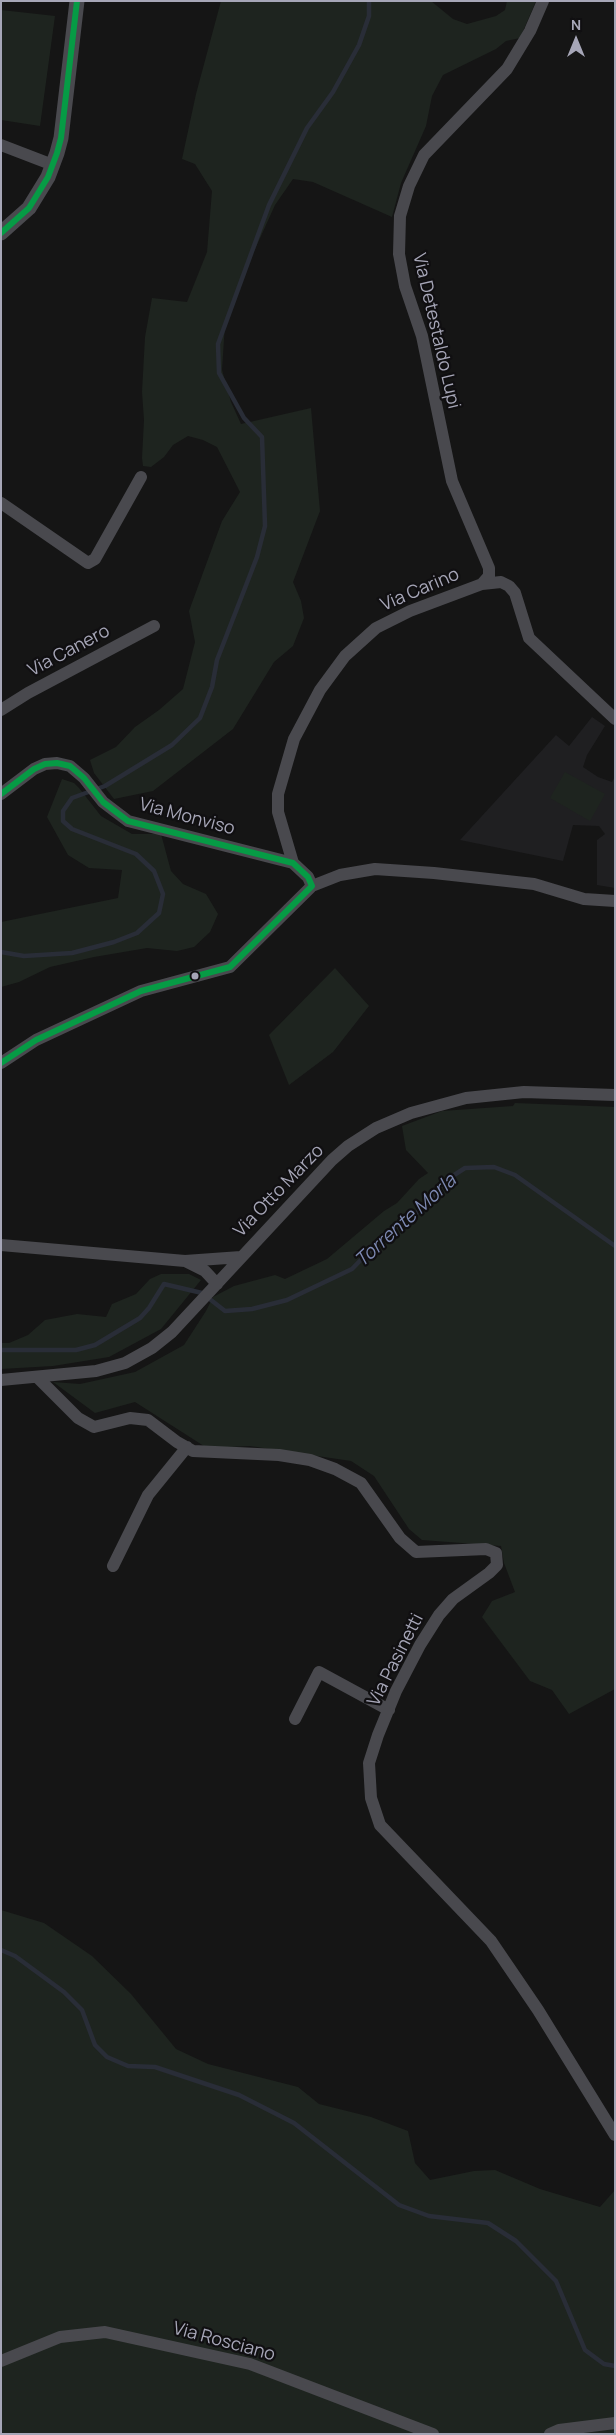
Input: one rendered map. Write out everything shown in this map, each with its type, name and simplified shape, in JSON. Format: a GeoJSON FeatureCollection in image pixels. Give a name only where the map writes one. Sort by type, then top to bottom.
{"type":"FeatureCollection","features":[{"type":"Feature","properties":{"kind":"street"},"geometry":{"type":"LineString","coordinates":[[1,233],[29,208],[52,165],[61,138],[77,1]]}},
{"type":"Feature","properties":{"kind":"street","name":"Via Detestaldo Lupi"},"geometry":{"type":"LineString","coordinates":[[482,584],[489,576],[487,560],[452,481],[422,336],[405,286],[400,254],[400,216],[409,186],[424,155],[507,70],[530,31],[543,1]]}},
{"type":"Feature","properties":{"kind":"street"},"geometry":{"type":"LineString","coordinates":[[1,146],[52,165]]}},
{"type":"Feature","properties":{"kind":"street"},"geometry":{"type":"LineString","coordinates":[[1,503],[88,563],[95,559],[141,477]]}},
{"type":"Feature","properties":{"kind":"street","name":"Via Carino"},"geometry":{"type":"LineString","coordinates":[[292,863],[278,812],[278,794],[294,739],[320,690],[345,656],[376,628],[410,611],[482,584],[501,582],[510,586],[515,593],[530,638],[615,719]]}},
{"type":"Feature","properties":{"kind":"street","name":"Via Canero"},"geometry":{"type":"LineString","coordinates":[[1,710],[28,693],[154,626]]}},
{"type":"Feature","properties":{"kind":"street","name":"Via Monviso"},"geometry":{"type":"LineString","coordinates":[[1,794],[34,769],[45,764],[70,766],[84,778],[102,802],[128,821],[292,863]]}},
{"type":"Feature","properties":{"kind":"street"},"geometry":{"type":"LineString","coordinates":[[292,863],[308,877],[312,886]]}},
{"type":"Feature","properties":{"kind":"street"},"geometry":{"type":"LineString","coordinates":[[1,1062],[36,1040],[141,992],[230,967],[312,886],[340,875],[375,869],[434,872],[534,884],[584,899],[615,901]]}},
{"type":"Feature","properties":{"kind":"street","name":"Via Otto Marzo"},"geometry":{"type":"LineString","coordinates":[[1,1380],[96,1371],[126,1363],[152,1348],[172,1332],[332,1160],[348,1146],[376,1128],[411,1112],[466,1098],[524,1092],[615,1095]]}},
{"type":"Feature","properties":{"kind":"street"},"geometry":{"type":"LineString","coordinates":[[1,1245],[185,1261],[241,1257]]}},
{"type":"Feature","properties":{"kind":"street"},"geometry":{"type":"LineString","coordinates":[[185,1261],[205,1271],[216,1285]]}},
{"type":"Feature","properties":{"kind":"street","name":"Via Pasinetti"},"geometry":{"type":"LineString","coordinates":[[37,1377],[78,1418],[94,1427],[130,1418],[148,1420],[194,1451],[279,1455],[318,1462],[361,1483],[396,1533],[416,1552],[486,1549],[496,1553],[497,1564],[489,1573],[454,1599],[439,1615],[420,1644],[389,1710],[369,1763],[371,1798],[380,1825],[491,1941],[538,2010],[615,2135]]}},
{"type":"Feature","properties":{"kind":"street"},"geometry":{"type":"LineString","coordinates":[[113,1566],[148,1495],[187,1447]]}},
{"type":"Feature","properties":{"kind":"street"},"geometry":{"type":"LineString","coordinates":[[295,1719],[319,1672],[389,1710]]}},
{"type":"Feature","properties":{"kind":"street","name":"Via Rosciano"},"geometry":{"type":"LineString","coordinates":[[1,2361],[60,2337],[105,2332],[250,2364],[432,2434]]}},
{"type":"Feature","properties":{"kind":"street"},"geometry":{"type":"LineString","coordinates":[[550,2434],[559,2430],[615,2423]]}},
{"type":"Feature","properties":{"kind":"shaded area"},"geometry":{"type":"Polygon","coordinates":[[[221,1],[431,1],[453,19],[467,24],[496,16],[505,10],[507,1],[536,1],[520,38],[506,41],[496,49],[443,75],[432,96],[426,126],[401,183],[392,217],[313,182],[293,179],[275,205],[237,289],[225,324],[222,370],[231,402],[241,424],[311,408],[320,511],[293,582],[301,601],[304,618],[293,646],[274,662],[233,729],[153,791],[114,799],[94,773],[90,760],[116,747],[135,727],[159,710],[183,689],[195,642],[189,611],[222,521],[240,492],[217,447],[203,440],[188,436],[173,445],[164,457],[151,467],[143,466],[142,458],[144,420],[142,392],[145,337],[152,298],[187,302],[207,252],[212,191],[195,164],[182,159],[196,94],[221,1]]]}},
{"type":"Feature","properties":{"kind":"shaded area"},"geometry":{"type":"Polygon","coordinates":[[[1,10],[55,16],[40,126],[1,120],[1,10]]]}},
{"type":"Feature","properties":{"kind":"shaded area"},"geometry":{"type":"Polygon","coordinates":[[[592,717],[605,726],[587,755],[583,767],[598,777],[612,782],[615,776],[615,888],[597,885],[597,840],[605,834],[599,826],[573,825],[563,861],[460,840],[556,735],[569,746],[592,717]]]}},
{"type":"Feature","properties":{"kind":"shaded area"},"geometry":{"type":"Polygon","coordinates":[[[565,772],[605,794],[590,821],[550,798],[565,772]]]}},
{"type":"Feature","properties":{"kind":"shaded area"},"geometry":{"type":"Polygon","coordinates":[[[62,779],[74,783],[101,816],[132,834],[161,834],[171,871],[183,884],[206,894],[218,914],[210,932],[194,947],[177,951],[147,948],[94,957],[50,967],[19,982],[1,987],[1,922],[118,898],[122,870],[89,868],[68,855],[47,817],[62,779]]]}},
{"type":"Feature","properties":{"kind":"shaded area"},"geometry":{"type":"Polygon","coordinates":[[[335,968],[369,1006],[333,1052],[289,1085],[269,1035],[335,968]]]}},
{"type":"Feature","properties":{"kind":"shaded area"},"geometry":{"type":"Polygon","coordinates":[[[515,1103],[615,1107],[615,1689],[569,1714],[552,1690],[530,1681],[482,1617],[492,1601],[515,1592],[504,1563],[501,1546],[422,1540],[409,1529],[374,1476],[351,1461],[250,1446],[207,1448],[135,1402],[95,1413],[53,1382],[80,1384],[135,1372],[184,1345],[213,1297],[234,1286],[275,1275],[285,1279],[327,1259],[384,1211],[397,1203],[419,1179],[428,1173],[406,1150],[402,1126],[442,1111],[513,1106],[515,1103]]]}},
{"type":"Feature","properties":{"kind":"shaded area"},"geometry":{"type":"Polygon","coordinates":[[[161,1274],[189,1274],[201,1280],[161,1329],[109,1357],[53,1366],[1,1369],[1,1343],[9,1343],[28,1335],[45,1320],[77,1314],[106,1317],[112,1304],[136,1294],[150,1279],[161,1274]]]}},
{"type":"Feature","properties":{"kind":"shaded area"},"geometry":{"type":"Polygon","coordinates":[[[1,1910],[44,1923],[92,1956],[131,1994],[176,2049],[208,2064],[298,2087],[319,2104],[371,2117],[408,2131],[415,2163],[430,2180],[474,2171],[495,2170],[540,2189],[600,2207],[615,2190],[615,2434],[1,2434],[1,1910]]]}},
{"type":"Feature","properties":{"kind":"waterway"},"geometry":{"type":"LineString","coordinates":[[1,952],[24,956],[72,953],[114,942],[137,933],[159,913],[163,894],[154,871],[136,854],[72,829],[63,821],[63,811],[72,798],[105,786],[172,745],[200,718],[212,687],[217,660],[257,557],[265,526],[262,437],[244,418],[219,373],[218,344],[269,205],[307,128],[333,92],[359,45],[369,16],[369,1]]}},
{"type":"Feature","properties":{"kind":"waterway","name":"Torrente Morla"},"geometry":{"type":"LineString","coordinates":[[1,1350],[76,1350],[95,1345],[140,1318],[149,1308],[164,1284],[202,1293],[225,1311],[252,1309],[287,1300],[352,1269],[387,1233],[425,1207],[445,1181],[465,1168],[494,1167],[515,1175],[615,1246]]}},
{"type":"Feature","properties":{"kind":"waterway"},"geometry":{"type":"LineString","coordinates":[[1,1950],[15,1956],[64,1992],[82,2010],[95,2045],[107,2057],[128,2066],[155,2067],[239,2095],[294,2123],[399,2205],[429,2216],[488,2223],[516,2241],[556,2281],[585,2350],[604,2364],[615,2366]]}},
{"type":"Feature","properties":{"kind":"transit line"},"geometry":{"type":"LineString","coordinates":[[1,233],[29,208],[48,177],[57,153],[61,138],[77,1]]}},
{"type":"Feature","properties":{"kind":"transit line"},"geometry":{"type":"LineString","coordinates":[[1,794],[34,769],[45,764],[57,763],[70,766],[84,778],[103,802],[128,821],[293,863],[308,877],[312,886],[230,967],[141,991],[36,1040],[1,1063]]}}]}
